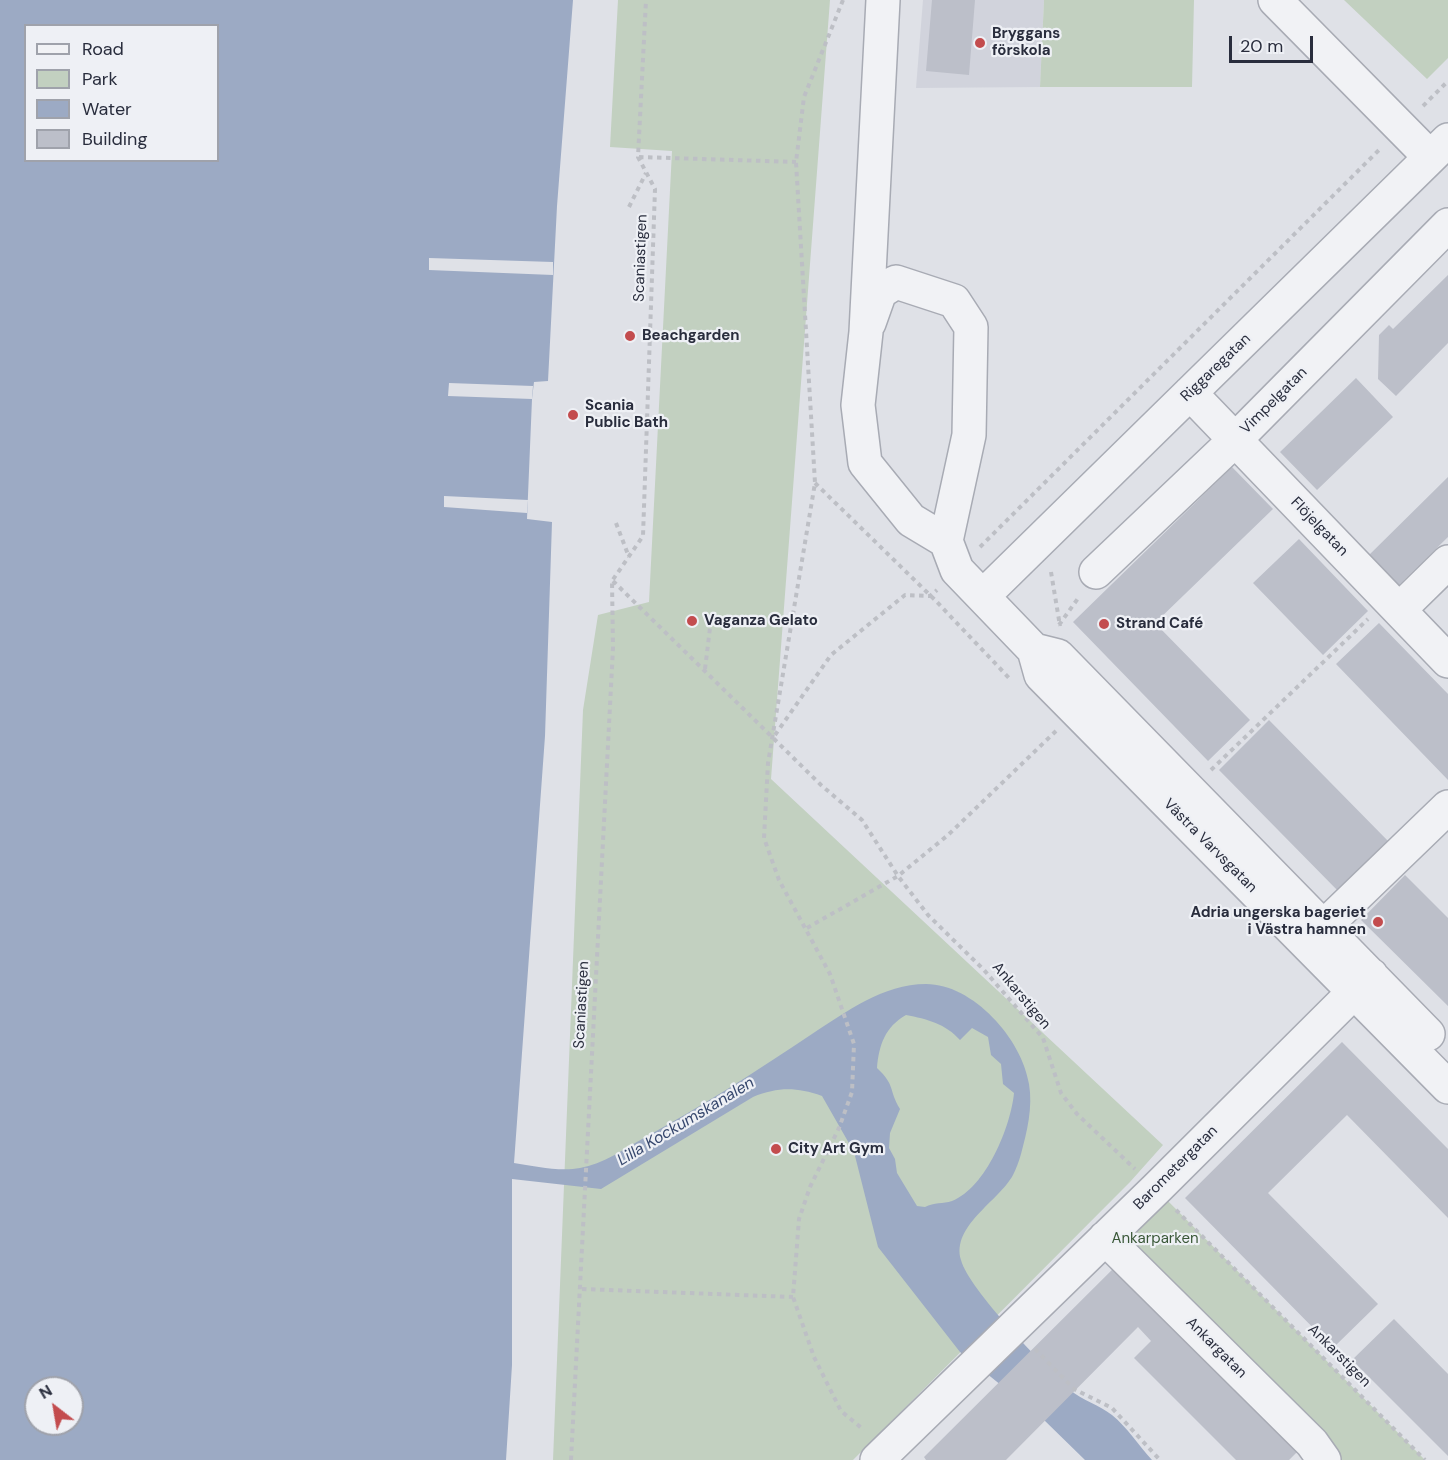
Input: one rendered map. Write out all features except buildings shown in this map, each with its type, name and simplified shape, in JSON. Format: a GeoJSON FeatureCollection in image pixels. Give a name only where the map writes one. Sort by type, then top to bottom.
{"type":"FeatureCollection","features":[{"type":"Feature","properties":{"kind":"street"},"geometry":{"type":"LineString","coordinates":[[883,0],[866,332],[858,405],[865,463],[911,520],[951,556],[983,596]]}},
{"type":"Feature","properties":{"kind":"street"},"geometry":{"type":"LineString","coordinates":[[1275,0],[1401,128],[1442,149]]}},
{"type":"Feature","properties":{"kind":"street","name":"Riggaregatan"},"geometry":{"type":"LineString","coordinates":[[983,596],[1442,149]]}},
{"type":"Feature","properties":{"kind":"street","name":"Vimpelgatan"},"geometry":{"type":"LineString","coordinates":[[1096,572],[1242,448],[1448,225]]}},
{"type":"Feature","properties":{"kind":"street"},"geometry":{"type":"LineString","coordinates":[[866,332],[880,292],[896,282],[954,301],[971,327],[969,435],[951,556]]}},
{"type":"Feature","properties":{"kind":"street","name":"Flöjelgatan"},"geometry":{"type":"LineString","coordinates":[[1190,393],[1448,661]]}},
{"type":"Feature","properties":{"kind":"street"},"geometry":{"type":"LineString","coordinates":[[1394,605],[1448,562]]}},
{"type":"Feature","properties":{"kind":"street","name":"Västra Varvsgatan"},"geometry":{"type":"LineString","coordinates":[[983,596],[1034,650],[1058,656],[1315,935],[1363,983],[1448,1054]]}},
{"type":"Feature","properties":{"kind":"street"},"geometry":{"type":"LineString","coordinates":[[1315,935],[1448,807]]}},
{"type":"Feature","properties":{"kind":"street","name":"Västra Varvsgatan"},"geometry":{"type":"LineString","coordinates":[[1363,983],[1448,1086]]}},
{"type":"Feature","properties":{"kind":"street","name":"Barometergatan"},"geometry":{"type":"LineString","coordinates":[[887,1457],[1014,1326],[1156,1189],[1363,983]]}},
{"type":"Feature","properties":{"kind":"street","name":"Ankargatan"},"geometry":{"type":"LineString","coordinates":[[1105,1238],[1312,1443],[1324,1460]]}},
{"type":"Feature","properties":{"kind":"path"},"geometry":{"type":"LineString","coordinates":[[646,0],[638,157],[796,162]]}},
{"type":"Feature","properties":{"kind":"path"},"geometry":{"type":"LineString","coordinates":[[843,0],[804,97],[796,162],[815,483],[765,793],[764,838],[779,880],[830,974],[838,1005],[854,1044],[852,1092],[839,1128],[810,1187],[799,1219],[793,1297],[814,1357],[841,1411],[887,1457]]}},
{"type":"Feature","properties":{"kind":"path"},"geometry":{"type":"LineString","coordinates":[[773,738],[831,655],[905,595],[930,596],[951,556],[1448,81]]}},
{"type":"Feature","properties":{"kind":"path","name":"Scaniastigen"},"geometry":{"type":"LineString","coordinates":[[571,1460],[582,1290],[583,1192],[613,648],[612,581],[643,537],[655,189],[638,157]]}},
{"type":"Feature","properties":{"kind":"path","name":"Scaniastigen"},"geometry":{"type":"LineString","coordinates":[[629,207],[647,173]]}},
{"type":"Feature","properties":{"kind":"path"},"geometry":{"type":"LineString","coordinates":[[616,523],[629,557]]}},
{"type":"Feature","properties":{"kind":"path","name":"Ankarstigen"},"geometry":{"type":"LineString","coordinates":[[612,581],[821,786],[862,820],[898,876],[928,915],[984,969],[1042,1038],[1061,1093],[1077,1113],[1156,1189],[1425,1460]]}},
{"type":"Feature","properties":{"kind":"path"},"geometry":{"type":"LineString","coordinates":[[1207,774],[1394,605]]}},
{"type":"Feature","properties":{"kind":"path"},"geometry":{"type":"LineString","coordinates":[[705,670],[710,628]]}},
{"type":"Feature","properties":{"kind":"path"},"geometry":{"type":"LineString","coordinates":[[807,928],[898,876],[948,835],[1058,729]]}},
{"type":"Feature","properties":{"kind":"path"},"geometry":{"type":"LineString","coordinates":[[582,1290],[793,1297]]}},
{"type":"Feature","properties":{"kind":"path"},"geometry":{"type":"LineString","coordinates":[[1014,1326],[1074,1389],[1112,1408],[1160,1460]]}},
{"type":"Feature","properties":{"kind":"shaded area","name":"Bryggans förskola"},"geometry":{"type":"Polygon","coordinates":[[[923,0],[1044,0],[1040,87],[916,88],[923,0]]]}},
{"type":"Feature","properties":{"kind":"green space"},"geometry":{"type":"Polygon","coordinates":[[[618,0],[830,0],[771,779],[1163,1145],[1130,1182],[853,1460],[553,1460],[583,710],[598,615],[649,602],[672,151],[610,147],[618,0]]]}},
{"type":"Feature","properties":{"kind":"green space"},"geometry":{"type":"Polygon","coordinates":[[[1044,0],[1194,0],[1192,87],[1040,87],[1044,0]]]}},
{"type":"Feature","properties":{"kind":"green space"},"geometry":{"type":"Polygon","coordinates":[[[1344,0],[1448,0],[1448,58],[1427,79],[1344,0]]]}},
{"type":"Feature","properties":{"kind":"green space","name":"Ankarparken"},"geometry":{"type":"Polygon","coordinates":[[[1156,1189],[1425,1460],[1324,1460],[1105,1238],[1156,1189]]]}},
{"type":"Feature","properties":{"kind":"water","name":"Lilla Kockumskanalen"},"geometry":{"type":"Polygon","coordinates":[[[0,0],[573,0],[557,206],[548,381],[534,382],[532,399],[527,519],[552,522],[545,736],[514,1163],[564,1169],[580,1168],[605,1160],[750,1075],[852,1009],[880,994],[910,985],[926,984],[944,986],[961,993],[993,1017],[1017,1049],[1029,1084],[1030,1102],[1025,1137],[1013,1175],[969,1225],[960,1248],[961,1260],[978,1290],[1026,1346],[1070,1390],[1107,1411],[1117,1420],[1152,1460],[1085,1460],[1043,1419],[960,1352],[878,1247],[854,1152],[822,1096],[804,1091],[787,1089],[753,1097],[601,1189],[512,1179],[512,1365],[506,1460],[0,1460],[0,0]],[[906,1015],[893,1025],[884,1037],[877,1068],[889,1084],[900,1109],[890,1133],[889,1148],[895,1159],[897,1173],[917,1206],[925,1207],[952,1201],[976,1183],[986,1170],[1002,1138],[1014,1093],[1003,1084],[1001,1064],[991,1055],[988,1037],[972,1028],[960,1040],[949,1030],[929,1020],[906,1015]]]}},
{"type":"Feature","properties":{"kind":"pier"},"geometry":{"type":"Polygon","coordinates":[[[429,258],[553,262],[553,275],[429,270],[429,258]]]}},
{"type":"Feature","properties":{"kind":"pier"},"geometry":{"type":"Polygon","coordinates":[[[449,383],[533,386],[532,399],[448,396],[449,383]]]}},
{"type":"Feature","properties":{"kind":"pier"},"geometry":{"type":"Polygon","coordinates":[[[444,496],[528,500],[527,513],[444,507],[444,496]]]}},
{"type":"Feature","properties":{"kind":"place","name":"Bryggans förskola"},"geometry":{"type":"Point","coordinates":[980,43]}},
{"type":"Feature","properties":{"kind":"place","name":"Beachgarden"},"geometry":{"type":"Point","coordinates":[630,336]}},
{"type":"Feature","properties":{"kind":"place","name":"Scania Public Bath"},"geometry":{"type":"Point","coordinates":[573,415]}},
{"type":"Feature","properties":{"kind":"place","name":"Vaganza Gelato"},"geometry":{"type":"Point","coordinates":[692,621]}},
{"type":"Feature","properties":{"kind":"place","name":"Strand Café"},"geometry":{"type":"Point","coordinates":[1104,624]}},
{"type":"Feature","properties":{"kind":"place","name":"Adria ungerska bageriet i Västra hamnen"},"geometry":{"type":"Point","coordinates":[1378,922]}},
{"type":"Feature","properties":{"kind":"place","name":"City Art Gym"},"geometry":{"type":"Point","coordinates":[776,1149]}}]}
